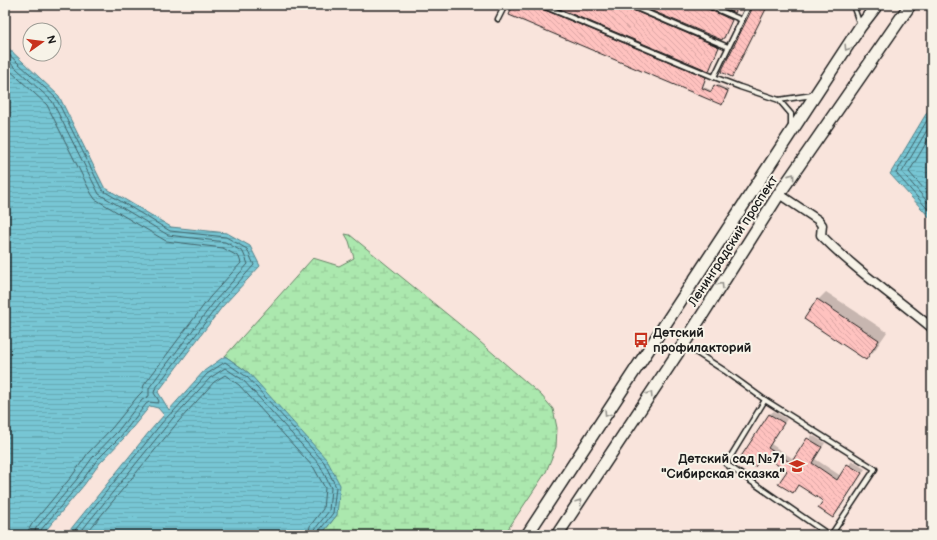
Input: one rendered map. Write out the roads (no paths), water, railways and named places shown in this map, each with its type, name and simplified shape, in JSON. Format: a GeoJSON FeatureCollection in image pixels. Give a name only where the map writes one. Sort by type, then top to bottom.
{"type":"FeatureCollection","features":[{"type":"Feature","properties":{"kind":"main road","name":"Ленинградский проспект"},"geometry":{"type":"LineString","coordinates":[[527,535],[817,95],[860,27],[878,5]]}},
{"type":"Feature","properties":{"kind":"main road","name":"Ленинградский проспект"},"geometry":{"type":"LineString","coordinates":[[557,535],[683,344],[779,194],[910,5]]}},
{"type":"Feature","properties":{"kind":"street"},"geometry":{"type":"LineString","coordinates":[[779,194],[818,220],[822,225],[821,235],[837,251],[867,277],[891,294],[932,328]]}},
{"type":"Feature","properties":{"kind":"lane"},"geometry":{"type":"LineString","coordinates":[[498,19],[506,5]]}},
{"type":"Feature","properties":{"kind":"lane"},"geometry":{"type":"LineString","coordinates":[[541,5],[740,88],[779,100],[817,95]]}},
{"type":"Feature","properties":{"kind":"lane"},"geometry":{"type":"LineString","coordinates":[[629,5],[728,48]]}},
{"type":"Feature","properties":{"kind":"lane"},"geometry":{"type":"LineString","coordinates":[[707,5],[742,20]]}},
{"type":"Feature","properties":{"kind":"lane"},"geometry":{"type":"LineString","coordinates":[[714,77],[749,5]]}},
{"type":"Feature","properties":{"kind":"lane"},"geometry":{"type":"LineString","coordinates":[[853,5],[860,27]]}},
{"type":"Feature","properties":{"kind":"lane"},"geometry":{"type":"LineString","coordinates":[[779,100],[791,114],[790,135]]}},
{"type":"Feature","properties":{"kind":"lane"},"geometry":{"type":"LineString","coordinates":[[683,344],[725,371],[765,400],[875,469],[830,535],[726,464],[765,400]]}},
{"type":"Feature","properties":{"kind":"water"},"geometry":{"type":"Polygon","coordinates":[[[5,45],[59,96],[104,187],[171,227],[227,233],[250,246],[260,266],[222,307],[158,392],[169,410],[204,371],[225,356],[249,373],[327,460],[340,485],[337,515],[321,535],[66,535],[164,415],[158,408],[150,406],[124,438],[100,463],[84,485],[42,535],[5,535],[5,45]]]}},
{"type":"Feature","properties":{"kind":"water"},"geometry":{"type":"Polygon","coordinates":[[[932,104],[932,220],[890,174],[932,104]]]}},
{"type":"Feature","properties":{"kind":"place","name":"Детский профилакторий"},"geometry":{"type":"Point","coordinates":[641,340]}},
{"type":"Feature","properties":{"kind":"place","name":"Детский сад №71 \"Сибирская сказка\""},"geometry":{"type":"Point","coordinates":[797,466]}}]}
